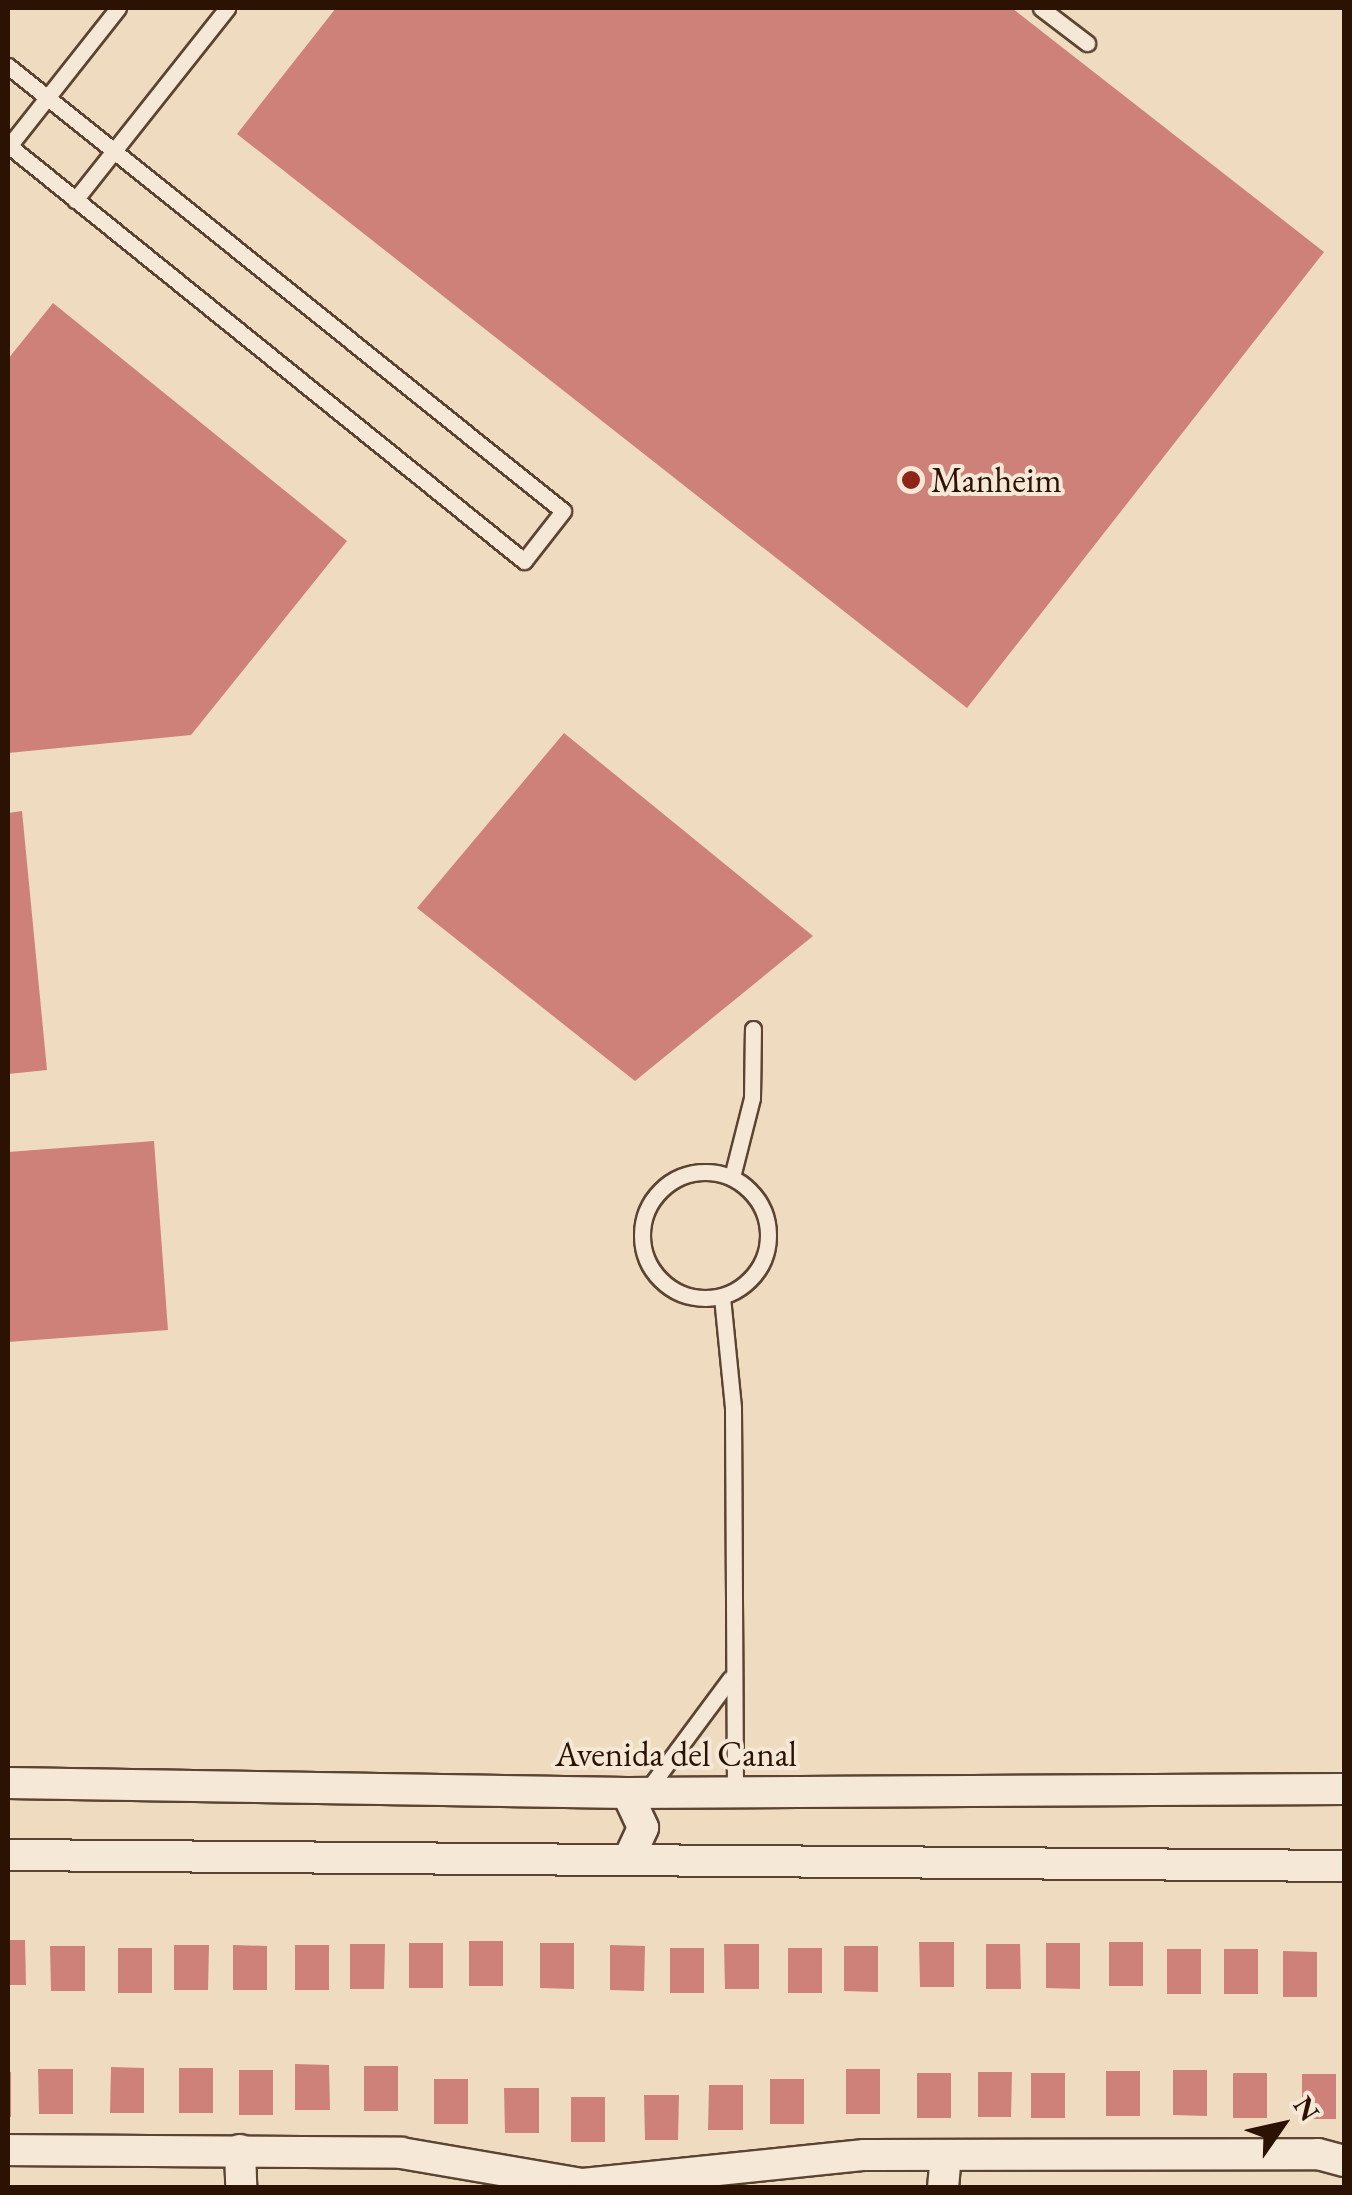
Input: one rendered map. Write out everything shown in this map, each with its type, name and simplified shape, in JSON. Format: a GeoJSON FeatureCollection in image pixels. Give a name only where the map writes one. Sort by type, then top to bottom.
{"type":"FeatureCollection","features":[{"type":"Feature","properties":{"kind":"street","name":"Avenida del Canal"},"geometry":{"type":"LineString","coordinates":[[8,1784],[636,1793],[1344,1789]]}},
{"type":"Feature","properties":{"kind":"street"},"geometry":{"type":"LineString","coordinates":[[628,1860],[644,1828],[636,1793]]}},
{"type":"Feature","properties":{"kind":"street"},"geometry":{"type":"LineString","coordinates":[[8,1855],[1344,1866]]}},
{"type":"Feature","properties":{"kind":"street"},"geometry":{"type":"LineString","coordinates":[[8,2150],[417,2155],[520,2182],[583,2184],[668,2182],[783,2160],[1318,2154],[1344,2161]]}},
{"type":"Feature","properties":{"kind":"street"},"geometry":{"type":"LineString","coordinates":[[240,2150],[241,2188]]}},
{"type":"Feature","properties":{"kind":"street"},"geometry":{"type":"LineString","coordinates":[[943,2188],[946,2156]]}},
{"type":"Feature","properties":{"kind":"lane"},"geometry":{"type":"LineString","coordinates":[[8,66],[47,98],[562,511],[524,561],[8,146],[47,98],[118,8]]}},
{"type":"Feature","properties":{"kind":"lane"},"geometry":{"type":"LineString","coordinates":[[75,200],[227,8]]}},
{"type":"Feature","properties":{"kind":"lane"},"geometry":{"type":"LineString","coordinates":[[1041,8],[1087,43]]}},
{"type":"Feature","properties":{"kind":"lane"},"geometry":{"type":"LineString","coordinates":[[732,1178],[752,1098],[752,1030]]}},
{"type":"Feature","properties":{"kind":"lane"},"geometry":{"type":"LineString","coordinates":[[681,1176],[732,1178],[758,1200],[768,1249],[752,1280],[722,1297],[688,1296],[658,1278],[642,1229],[654,1197],[681,1176]]}},
{"type":"Feature","properties":{"kind":"lane"},"geometry":{"type":"LineString","coordinates":[[722,1297],[736,1535],[730,1679],[735,1793]]}},
{"type":"Feature","properties":{"kind":"lane"},"geometry":{"type":"LineString","coordinates":[[636,1793],[730,1679]]}},
{"type":"Feature","properties":{"kind":"building","name":"Manheim"},"geometry":{"type":"Polygon","coordinates":[[[336,8],[1012,8],[1324,252],[967,708],[237,134],[336,8]]]}},
{"type":"Feature","properties":{"kind":"building"},"geometry":{"type":"Polygon","coordinates":[[[53,303],[347,541],[191,735],[8,753],[8,359],[53,303]]]}},
{"type":"Feature","properties":{"kind":"building"},"geometry":{"type":"Polygon","coordinates":[[[564,733],[813,936],[635,1081],[417,908],[564,733]]]}},
{"type":"Feature","properties":{"kind":"building"},"geometry":{"type":"Polygon","coordinates":[[[22,811],[47,1070],[8,1074],[8,813],[22,811]]]}},
{"type":"Feature","properties":{"kind":"building"},"geometry":{"type":"Polygon","coordinates":[[[154,1141],[168,1330],[8,1342],[8,1152],[154,1141]]]}},
{"type":"Feature","properties":{"kind":"building"},"geometry":{"type":"Polygon","coordinates":[[[8,1940],[25,1940],[26,1985],[8,1985],[8,1940]]]}},
{"type":"Feature","properties":{"kind":"building"},"geometry":{"type":"Polygon","coordinates":[[[469,1941],[503,1941],[503,1986],[469,1986],[469,1941]]]}},
{"type":"Feature","properties":{"kind":"building"},"geometry":{"type":"Polygon","coordinates":[[[919,1942],[954,1942],[954,1987],[920,1987],[919,1942]]]}},
{"type":"Feature","properties":{"kind":"building"},"geometry":{"type":"Polygon","coordinates":[[[1109,1942],[1143,1942],[1143,1986],[1109,1986],[1109,1942]]]}},
{"type":"Feature","properties":{"kind":"building"},"geometry":{"type":"Polygon","coordinates":[[[409,1943],[443,1943],[443,1988],[409,1988],[409,1943]]]}},
{"type":"Feature","properties":{"kind":"building"},"geometry":{"type":"Polygon","coordinates":[[[540,1943],[574,1943],[574,1989],[540,1988],[540,1943]]]}},
{"type":"Feature","properties":{"kind":"building"},"geometry":{"type":"Polygon","coordinates":[[[1046,1943],[1080,1943],[1080,1989],[1046,1988],[1046,1943]]]}},
{"type":"Feature","properties":{"kind":"building"},"geometry":{"type":"Polygon","coordinates":[[[350,1944],[385,1944],[384,1989],[350,1989],[350,1944]]]}},
{"type":"Feature","properties":{"kind":"building"},"geometry":{"type":"Polygon","coordinates":[[[724,1944],[759,1944],[759,1989],[725,1989],[724,1944]]]}},
{"type":"Feature","properties":{"kind":"building"},"geometry":{"type":"Polygon","coordinates":[[[986,1944],[1020,1944],[1021,1989],[986,1989],[986,1944]]]}},
{"type":"Feature","properties":{"kind":"building"},"geometry":{"type":"Polygon","coordinates":[[[174,1945],[209,1945],[208,1990],[174,1990],[174,1945]]]}},
{"type":"Feature","properties":{"kind":"building"},"geometry":{"type":"Polygon","coordinates":[[[233,1945],[267,1946],[267,1990],[233,1990],[233,1945]]]}},
{"type":"Feature","properties":{"kind":"building"},"geometry":{"type":"Polygon","coordinates":[[[295,1945],[329,1945],[329,1990],[295,1990],[295,1945]]]}},
{"type":"Feature","properties":{"kind":"building"},"geometry":{"type":"Polygon","coordinates":[[[610,1945],[645,1946],[644,1991],[610,1990],[610,1945]]]}},
{"type":"Feature","properties":{"kind":"building"},"geometry":{"type":"Polygon","coordinates":[[[50,1946],[85,1946],[85,1991],[51,1991],[50,1946]]]}},
{"type":"Feature","properties":{"kind":"building"},"geometry":{"type":"Polygon","coordinates":[[[844,1946],[878,1946],[878,1992],[844,1991],[844,1946]]]}},
{"type":"Feature","properties":{"kind":"building"},"geometry":{"type":"Polygon","coordinates":[[[118,1948],[152,1948],[152,1993],[118,1993],[118,1948]]]}},
{"type":"Feature","properties":{"kind":"building"},"geometry":{"type":"Polygon","coordinates":[[[670,1948],[704,1948],[704,1993],[670,1993],[670,1948]]]}},
{"type":"Feature","properties":{"kind":"building"},"geometry":{"type":"Polygon","coordinates":[[[788,1948],[822,1948],[822,1993],[788,1993],[788,1948]]]}},
{"type":"Feature","properties":{"kind":"building"},"geometry":{"type":"Polygon","coordinates":[[[1167,1949],[1201,1949],[1201,1994],[1167,1994],[1167,1949]]]}},
{"type":"Feature","properties":{"kind":"building"},"geometry":{"type":"Polygon","coordinates":[[[1224,1949],[1258,1949],[1258,1994],[1224,1994],[1224,1949]]]}},
{"type":"Feature","properties":{"kind":"building"},"geometry":{"type":"Polygon","coordinates":[[[1283,1951],[1317,1952],[1317,1997],[1283,1997],[1283,1951]]]}},
{"type":"Feature","properties":{"kind":"building"},"geometry":{"type":"Polygon","coordinates":[[[295,2064],[329,2065],[330,2110],[295,2110],[295,2064]]]}},
{"type":"Feature","properties":{"kind":"building"},"geometry":{"type":"Polygon","coordinates":[[[364,2066],[398,2066],[398,2111],[364,2111],[364,2066]]]}},
{"type":"Feature","properties":{"kind":"building"},"geometry":{"type":"Polygon","coordinates":[[[111,2067],[144,2068],[144,2113],[110,2113],[111,2067]]]}},
{"type":"Feature","properties":{"kind":"building"},"geometry":{"type":"Polygon","coordinates":[[[179,2068],[213,2068],[213,2113],[179,2113],[179,2068]]]}},
{"type":"Feature","properties":{"kind":"building"},"geometry":{"type":"Polygon","coordinates":[[[38,2069],[73,2069],[73,2114],[39,2114],[38,2069]]]}},
{"type":"Feature","properties":{"kind":"building"},"geometry":{"type":"Polygon","coordinates":[[[846,2069],[880,2069],[880,2114],[846,2114],[846,2069]]]}},
{"type":"Feature","properties":{"kind":"building"},"geometry":{"type":"Polygon","coordinates":[[[239,2070],[273,2070],[273,2115],[239,2115],[239,2070]]]}},
{"type":"Feature","properties":{"kind":"building"},"geometry":{"type":"Polygon","coordinates":[[[1173,2070],[1207,2070],[1207,2116],[1173,2115],[1173,2070]]]}},
{"type":"Feature","properties":{"kind":"building"},"geometry":{"type":"Polygon","coordinates":[[[1106,2071],[1140,2071],[1140,2116],[1106,2116],[1106,2071]]]}},
{"type":"Feature","properties":{"kind":"building"},"geometry":{"type":"Polygon","coordinates":[[[11,2072],[11,2117],[8,2117],[11,2072]]]}},
{"type":"Feature","properties":{"kind":"building"},"geometry":{"type":"Polygon","coordinates":[[[978,2072],[1012,2072],[1011,2117],[978,2117],[978,2072]]]}},
{"type":"Feature","properties":{"kind":"building"},"geometry":{"type":"Polygon","coordinates":[[[917,2073],[951,2073],[951,2118],[917,2118],[917,2073]]]}},
{"type":"Feature","properties":{"kind":"building"},"geometry":{"type":"Polygon","coordinates":[[[1031,2073],[1065,2073],[1065,2118],[1031,2118],[1031,2073]]]}},
{"type":"Feature","properties":{"kind":"building"},"geometry":{"type":"Polygon","coordinates":[[[1233,2073],[1267,2073],[1267,2118],[1233,2118],[1233,2073]]]}},
{"type":"Feature","properties":{"kind":"building"},"geometry":{"type":"Polygon","coordinates":[[[1302,2074],[1336,2074],[1336,2119],[1302,2119],[1302,2074]]]}},
{"type":"Feature","properties":{"kind":"building"},"geometry":{"type":"Polygon","coordinates":[[[434,2079],[468,2079],[468,2124],[434,2124],[434,2079]]]}},
{"type":"Feature","properties":{"kind":"building"},"geometry":{"type":"Polygon","coordinates":[[[770,2079],[804,2079],[804,2124],[770,2124],[770,2079]]]}},
{"type":"Feature","properties":{"kind":"building"},"geometry":{"type":"Polygon","coordinates":[[[709,2085],[743,2085],[743,2130],[708,2130],[709,2085]]]}},
{"type":"Feature","properties":{"kind":"building"},"geometry":{"type":"Polygon","coordinates":[[[504,2088],[539,2088],[539,2133],[505,2133],[504,2088]]]}},
{"type":"Feature","properties":{"kind":"building"},"geometry":{"type":"Polygon","coordinates":[[[644,2095],[679,2095],[678,2140],[645,2140],[644,2095]]]}},
{"type":"Feature","properties":{"kind":"building"},"geometry":{"type":"Polygon","coordinates":[[[571,2097],[605,2097],[605,2142],[571,2142],[571,2097]]]}},
{"type":"Feature","properties":{"kind":"place","name":"Manheim"},"geometry":{"type":"Point","coordinates":[911,480]}}]}
